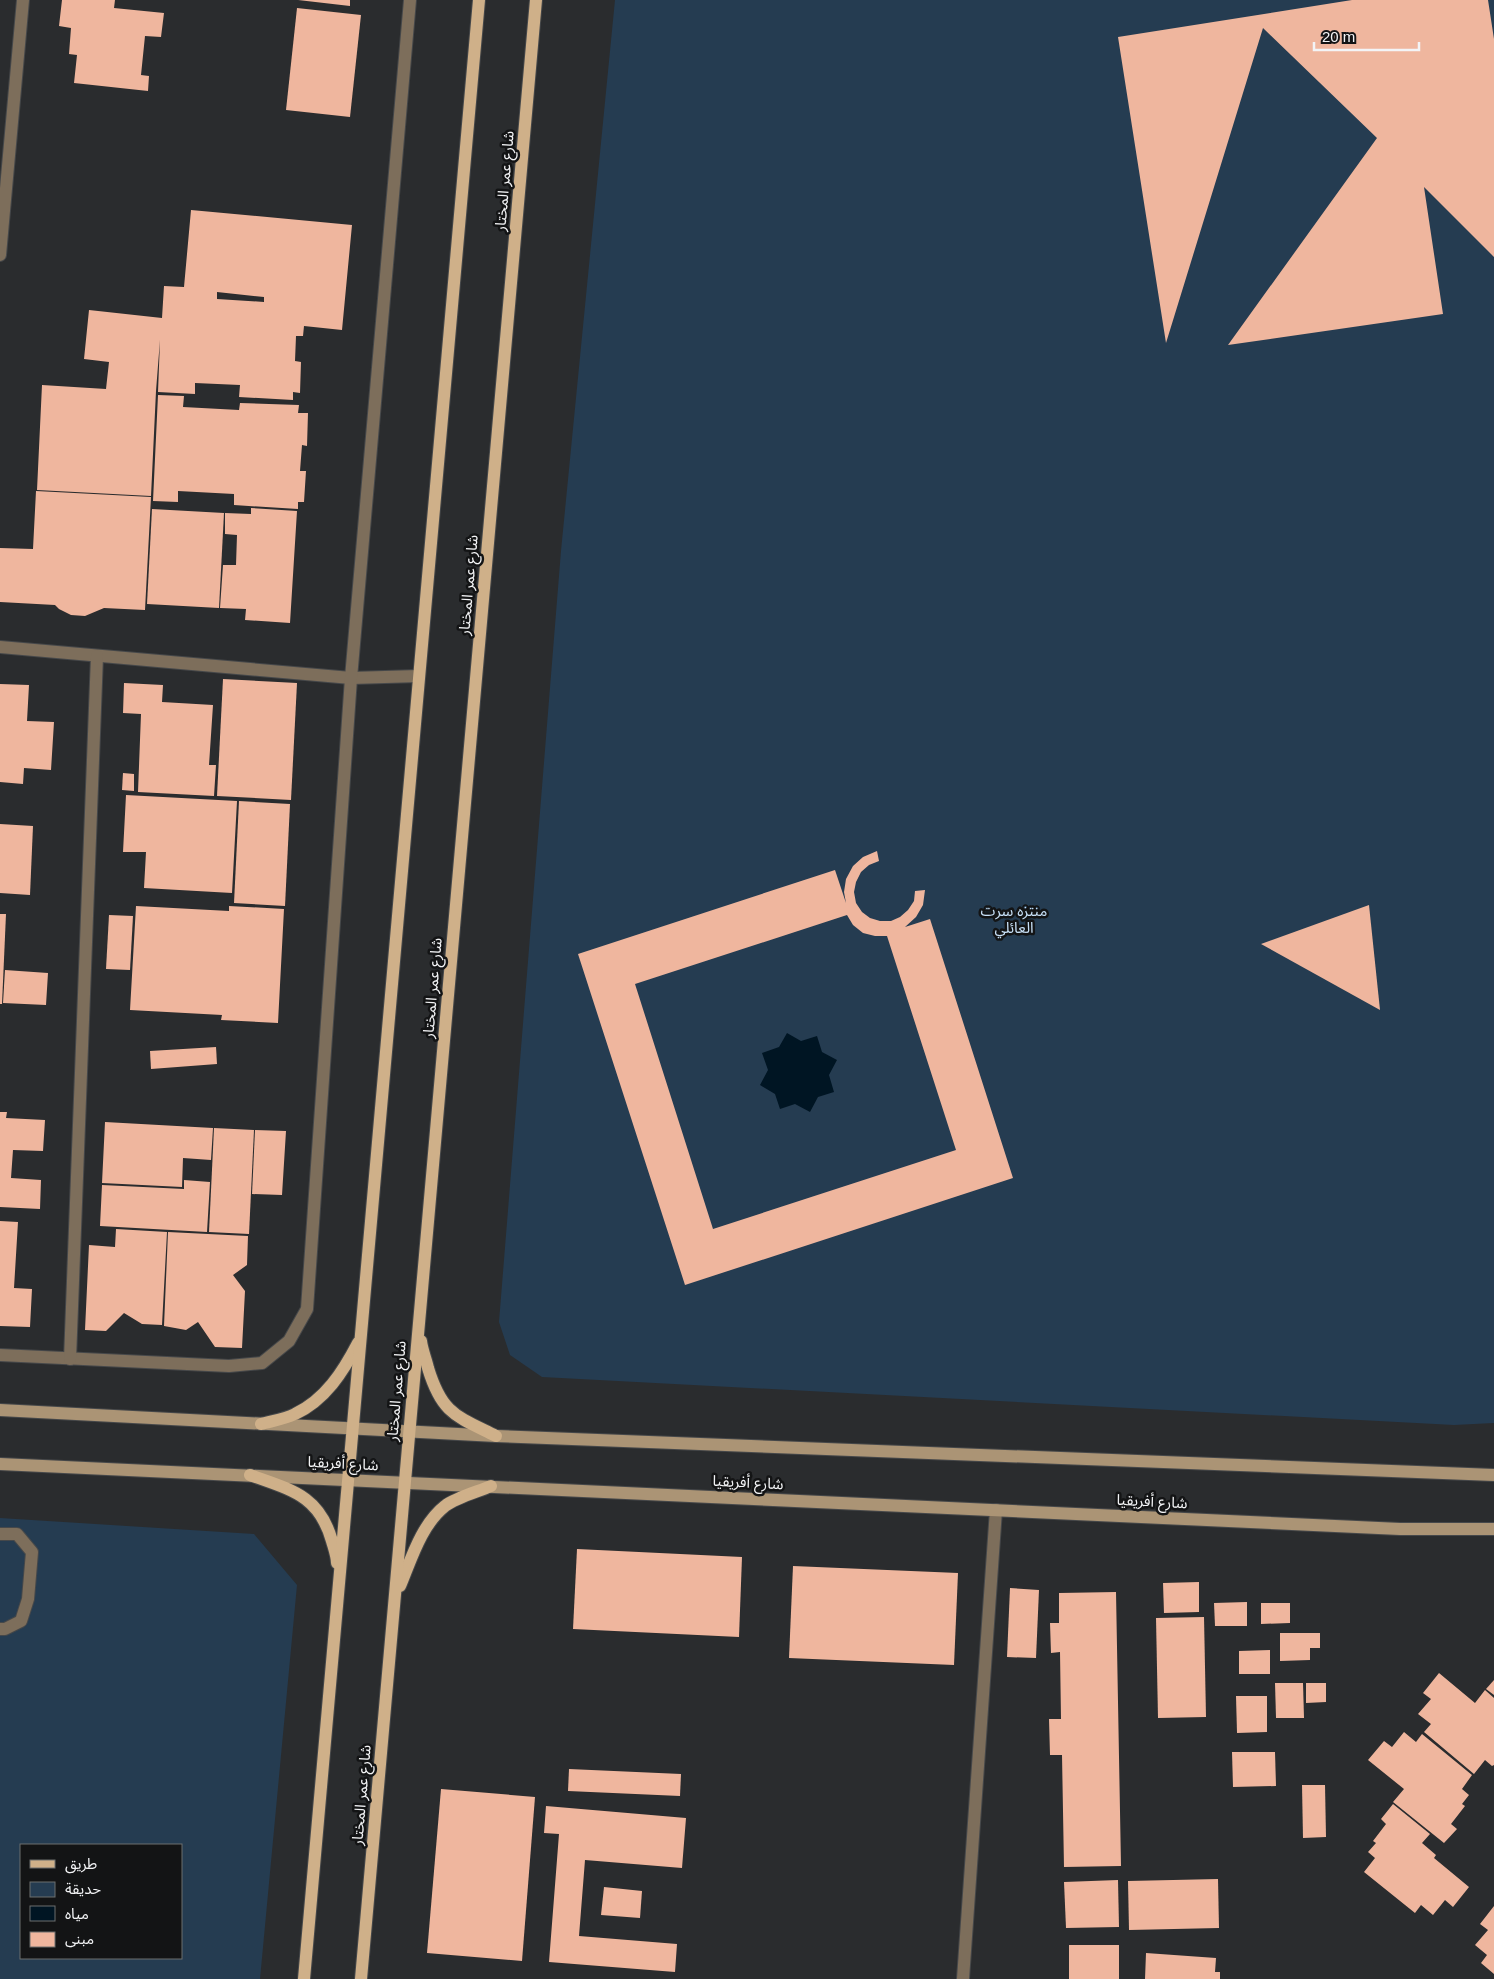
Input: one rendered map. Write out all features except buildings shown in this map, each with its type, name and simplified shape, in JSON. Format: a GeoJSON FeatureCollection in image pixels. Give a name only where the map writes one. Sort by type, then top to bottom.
{"type":"FeatureCollection","features":[{"type":"Feature","properties":{"kind":"main road"},"geometry":{"type":"LineString","coordinates":[[304,1979],[479,0]]}},
{"type":"Feature","properties":{"kind":"main road","name":"شارع عمر المختار"},"geometry":{"type":"LineString","coordinates":[[361,1979],[536,0]]}},
{"type":"Feature","properties":{"kind":"main road"},"geometry":{"type":"LineString","coordinates":[[420,1303],[422,1345],[434,1386],[443,1404],[459,1418],[496,1436]]}},
{"type":"Feature","properties":{"kind":"main road"},"geometry":{"type":"LineString","coordinates":[[262,1424],[295,1414],[324,1395],[345,1368],[361,1336]]}},
{"type":"Feature","properties":{"kind":"main road"},"geometry":{"type":"LineString","coordinates":[[250,1475],[284,1488],[314,1505],[326,1521],[337,1559],[339,1581]]}},
{"type":"Feature","properties":{"kind":"main road"},"geometry":{"type":"LineString","coordinates":[[395,1598],[421,1537],[434,1516],[446,1505],[491,1486]]}},
{"type":"Feature","properties":{"kind":"street"},"geometry":{"type":"LineString","coordinates":[[0,255],[23,0]]}},
{"type":"Feature","properties":{"kind":"street"},"geometry":{"type":"LineString","coordinates":[[0,1355],[229,1366],[262,1363],[289,1341],[307,1309],[351,678],[410,0]]}},
{"type":"Feature","properties":{"kind":"street"},"geometry":{"type":"LineString","coordinates":[[0,647],[351,678],[419,676]]}},
{"type":"Feature","properties":{"kind":"street"},"geometry":{"type":"LineString","coordinates":[[70,1359],[97,656]]}},
{"type":"Feature","properties":{"kind":"street"},"geometry":{"type":"LineString","coordinates":[[0,1410],[496,1436],[1494,1474]]}},
{"type":"Feature","properties":{"kind":"street","name":"شارع أفريقيا"},"geometry":{"type":"LineString","coordinates":[[0,1464],[1400,1529],[1494,1529]]}},
{"type":"Feature","properties":{"kind":"street"},"geometry":{"type":"LineString","coordinates":[[963,1979],[996,1510]]}},
{"type":"Feature","properties":{"kind":"street"},"geometry":{"type":"LineString","coordinates":[[0,1534],[17,1534],[32,1552],[28,1599],[21,1621],[5,1629],[0,1629]]}},
{"type":"Feature","properties":{"kind":"green space","name":"منتزه سرت العائلي"},"geometry":{"type":"Polygon","coordinates":[[[615,0],[1494,0],[1494,1423],[1454,1425],[542,1377],[510,1355],[499,1322],[561,551],[615,0]]]}},
{"type":"Feature","properties":{"kind":"green space"},"geometry":{"type":"Polygon","coordinates":[[[0,1518],[254,1534],[297,1585],[260,1979],[0,1979],[0,1518]]]}},
{"type":"Feature","properties":{"kind":"water"},"geometry":{"type":"Polygon","coordinates":[[[787,1033],[801,1041],[817,1036],[822,1052],[837,1060],[829,1075],[834,1092],[818,1097],[810,1112],[795,1104],[780,1109],[775,1094],[760,1085],[768,1070],[762,1053],[779,1047],[787,1033]]]}}]}
